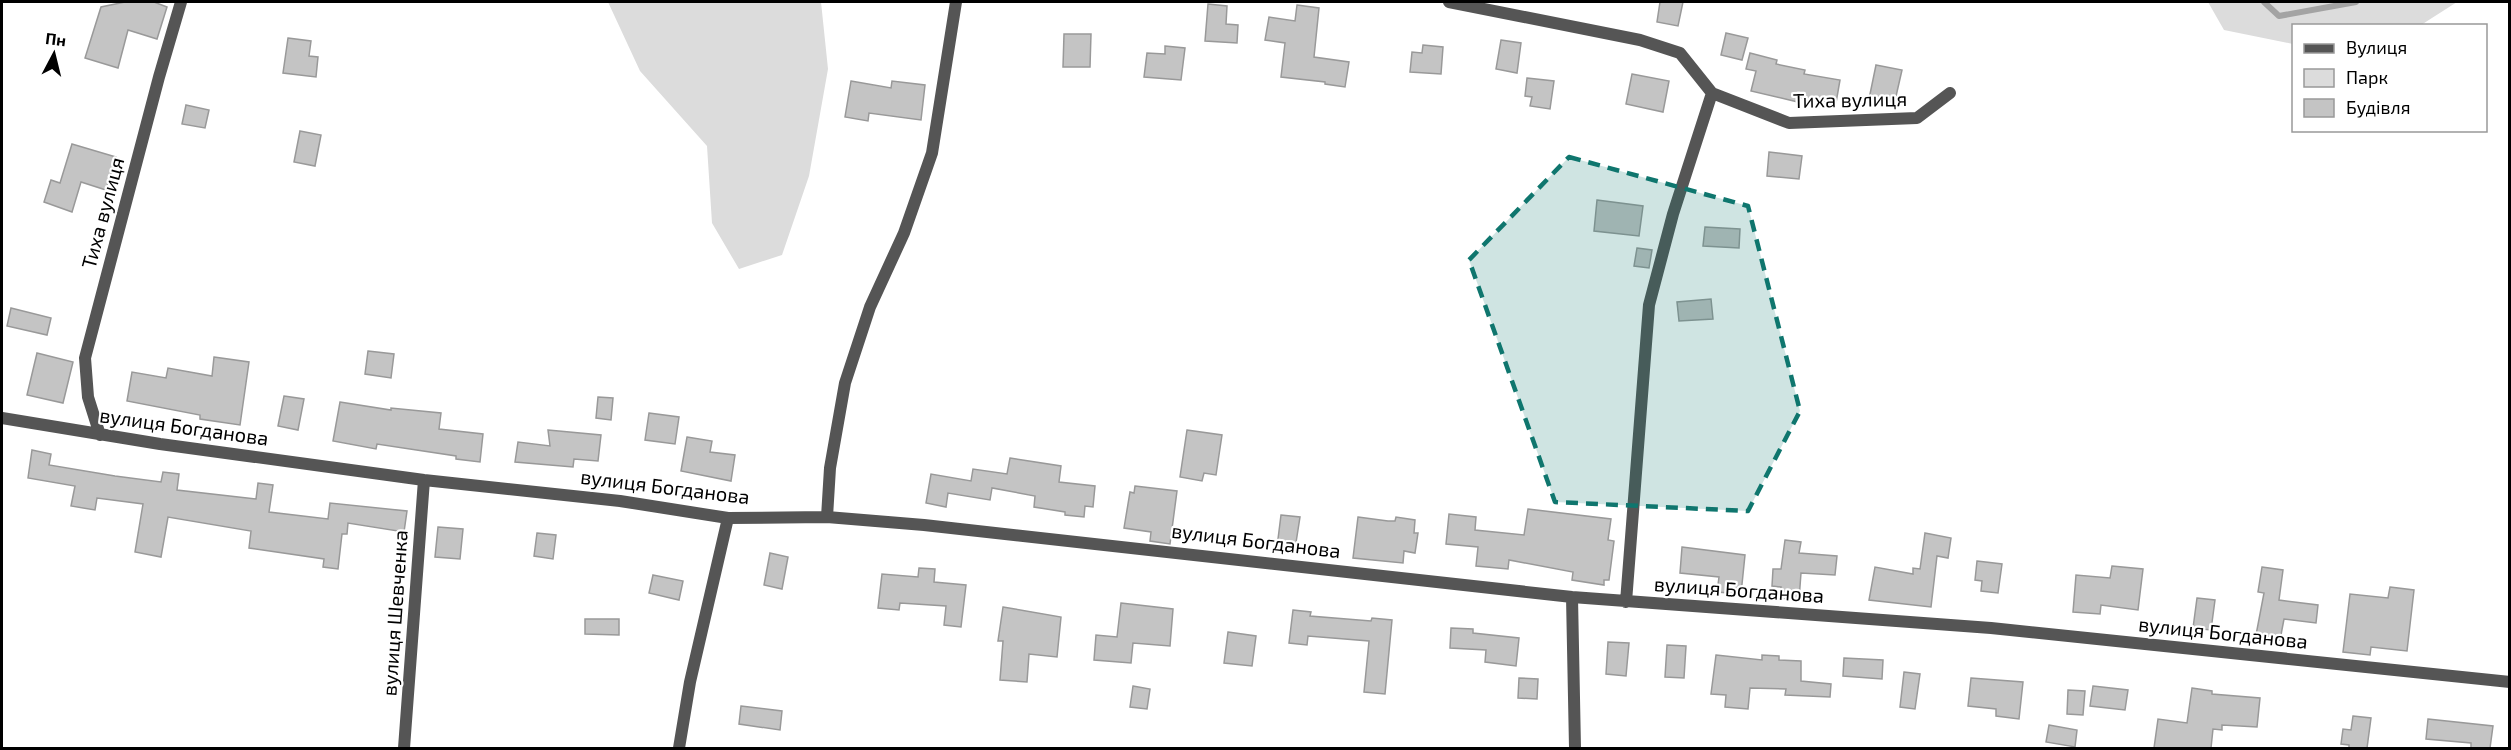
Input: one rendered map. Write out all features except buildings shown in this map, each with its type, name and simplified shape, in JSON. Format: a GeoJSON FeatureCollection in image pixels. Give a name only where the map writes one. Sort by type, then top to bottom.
{"type":"FeatureCollection","features":[{"type":"Feature","properties":{"kind":"street","name":"Тиха вулиця"},"geometry":{"type":"LineString","coordinates":[[100,435],[88,397],[85,358],[159,77],[182,2]]}},
{"type":"Feature","properties":{"kind":"street"},"geometry":{"type":"LineString","coordinates":[[827,517],[830,468],[845,383],[870,307],[904,233],[932,153],[956,2]]}},
{"type":"Feature","properties":{"kind":"street"},"geometry":{"type":"LineString","coordinates":[[1449,2],[1640,40],[1680,53],[1712,93],[1673,214],[1649,305],[1626,602]]}},
{"type":"Feature","properties":{"kind":"street","name":"Тиха вулиця"},"geometry":{"type":"LineString","coordinates":[[1712,93],[1789,123],[1917,118],[1950,93]]}},
{"type":"Feature","properties":{"kind":"street","name":"вулиця Богданова"},"geometry":{"type":"LineString","coordinates":[[2,418],[100,435],[424,480],[620,501],[728,518],[827,517],[1052,537],[1572,597],[1991,628],[2510,682]]}},
{"type":"Feature","properties":{"kind":"street","name":"вулиця Шевченка"},"geometry":{"type":"LineString","coordinates":[[404,748],[424,480]]}},
{"type":"Feature","properties":{"kind":"street"},"geometry":{"type":"LineString","coordinates":[[680,748],[690,682],[728,518]]}},
{"type":"Feature","properties":{"kind":"street"},"geometry":{"type":"LineString","coordinates":[[1572,597],[1575,748]]}},
{"type":"Feature","properties":{"kind":"highlighted area"},"geometry":{"type":"Polygon","coordinates":[[[1569,157],[1748,206],[1800,411],[1748,511],[1555,502],[1469,260],[1569,157]]]}},
{"type":"Feature","properties":{"kind":"green space"},"geometry":{"type":"Polygon","coordinates":[[[608,2],[821,2],[828,69],[809,176],[782,255],[739,269],[712,223],[707,146],[640,71],[608,2]]]}},
{"type":"Feature","properties":{"kind":"green space"},"geometry":{"type":"Polygon","coordinates":[[[2208,2],[2457,2],[2423,24],[2292,24],[2292,44],[2224,30],[2208,2]]]}},
{"type":"Feature","properties":{"kind":"waterway"},"geometry":{"type":"LineString","coordinates":[[2264,2],[2279,16],[2356,2]]}}]}
